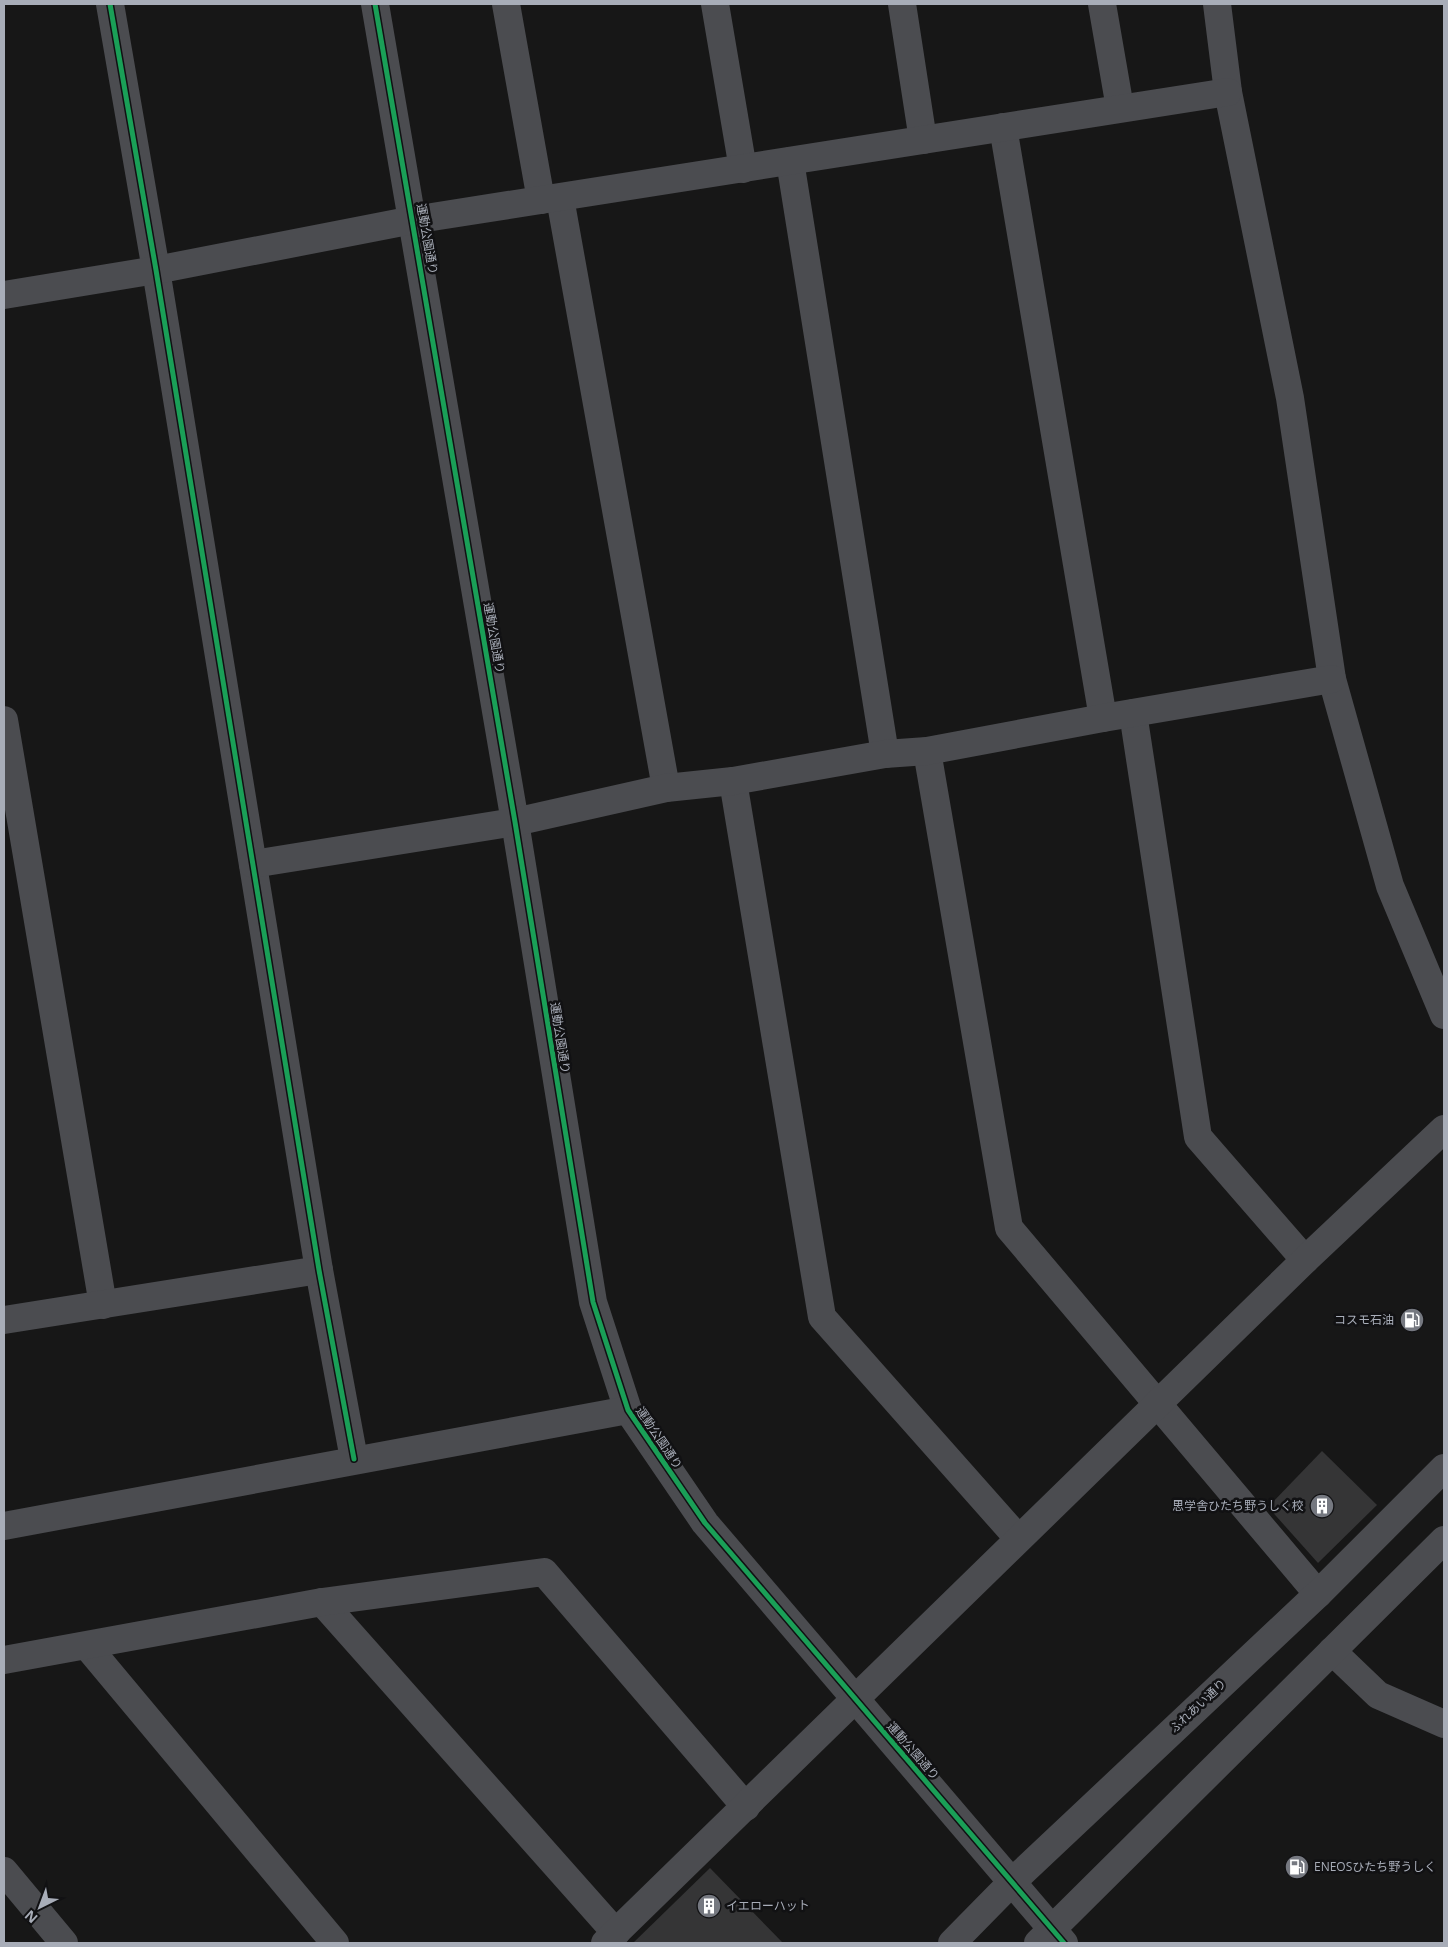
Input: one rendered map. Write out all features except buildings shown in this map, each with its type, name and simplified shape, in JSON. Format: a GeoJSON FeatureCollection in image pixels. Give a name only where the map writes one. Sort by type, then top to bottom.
{"type":"FeatureCollection","features":[{"type":"Feature","properties":{"kind":"street"},"geometry":{"type":"LineString","coordinates":[[110,4],[156,270],[319,1270],[354,1459]]}},
{"type":"Feature","properties":{"kind":"street","name":"運動公園通り"},"geometry":{"type":"LineString","coordinates":[[375,4],[515,822],[593,1302],[628,1410],[705,1523],[1012,1882],[1051,1939]]}},
{"type":"Feature","properties":{"kind":"street"},"geometry":{"type":"LineString","coordinates":[[506,4],[550,199],[666,788]]}},
{"type":"Feature","properties":{"kind":"street"},"geometry":{"type":"LineString","coordinates":[[715,4],[743,169]]}},
{"type":"Feature","properties":{"kind":"street"},"geometry":{"type":"LineString","coordinates":[[902,4],[923,140]]}},
{"type":"Feature","properties":{"kind":"street"},"geometry":{"type":"LineString","coordinates":[[1102,4],[1120,108]]}},
{"type":"Feature","properties":{"kind":"street"},"geometry":{"type":"LineString","coordinates":[[1217,4],[1228,92],[1290,398],[1332,680],[1390,886],[1435,970],[1444,1015]]}},
{"type":"Feature","properties":{"kind":"street"},"geometry":{"type":"LineString","coordinates":[[4,295],[156,270],[413,220],[1228,92]]}},
{"type":"Feature","properties":{"kind":"street"},"geometry":{"type":"LineString","coordinates":[[1003,127],[1104,718]]}},
{"type":"Feature","properties":{"kind":"street"},"geometry":{"type":"LineString","coordinates":[[790,162],[886,754]]}},
{"type":"Feature","properties":{"kind":"street"},"geometry":{"type":"LineString","coordinates":[[254,864],[515,822],[666,788],[732,781],[886,754],[927,751],[1104,718],[1332,680]]}},
{"type":"Feature","properties":{"kind":"street"},"geometry":{"type":"LineString","coordinates":[[1133,713],[1198,1137],[1305,1260]]}},
{"type":"Feature","properties":{"kind":"street"},"geometry":{"type":"LineString","coordinates":[[4,720],[103,1305]]}},
{"type":"Feature","properties":{"kind":"street"},"geometry":{"type":"LineString","coordinates":[[927,751],[1009,1228],[1318,1594]]}},
{"type":"Feature","properties":{"kind":"street"},"geometry":{"type":"LineString","coordinates":[[732,781],[822,1316],[1018,1538]]}},
{"type":"Feature","properties":{"kind":"street"},"geometry":{"type":"LineString","coordinates":[[322,1602],[610,1938],[856,1700],[1018,1538],[1305,1260],[1444,1129]]}},
{"type":"Feature","properties":{"kind":"street"},"geometry":{"type":"LineString","coordinates":[[4,1320],[319,1270]]}},
{"type":"Feature","properties":{"kind":"street"},"geometry":{"type":"LineString","coordinates":[[4,1526],[354,1459],[628,1410]]}},
{"type":"Feature","properties":{"kind":"street","name":"ふれあい通り"},"geometry":{"type":"LineString","coordinates":[[952,1943],[1012,1882],[1318,1594],[1444,1468]]}},
{"type":"Feature","properties":{"kind":"street"},"geometry":{"type":"LineString","coordinates":[[1051,1939],[1332,1651],[1444,1540]]}},
{"type":"Feature","properties":{"kind":"street"},"geometry":{"type":"LineString","coordinates":[[4,1660],[322,1602],[544,1572],[746,1807]]}},
{"type":"Feature","properties":{"kind":"street"},"geometry":{"type":"LineString","coordinates":[[86,1646],[335,1943]]}},
{"type":"Feature","properties":{"kind":"street"},"geometry":{"type":"LineString","coordinates":[[1332,1651],[1378,1695],[1444,1724]]}},
{"type":"Feature","properties":{"kind":"street"},"geometry":{"type":"LineString","coordinates":[[4,1871],[64,1943]]}},
{"type":"Feature","properties":{"kind":"cycle path"},"geometry":{"type":"LineString","coordinates":[[110,4],[156,270],[319,1270],[354,1459]]}},
{"type":"Feature","properties":{"kind":"cycle path"},"geometry":{"type":"LineString","coordinates":[[375,4],[515,822],[593,1302],[628,1410],[705,1523],[1064,1943]]}},
{"type":"Feature","properties":{"kind":"place","name":"コスモ石油"},"geometry":{"type":"Point","coordinates":[1412,1320]}},
{"type":"Feature","properties":{"kind":"place","name":"思学舎ひたち野うしく校"},"geometry":{"type":"Point","coordinates":[1322,1506]}},
{"type":"Feature","properties":{"kind":"place","name":"ENEOSひたち野うしく"},"geometry":{"type":"Point","coordinates":[1297,1867]}},
{"type":"Feature","properties":{"kind":"place","name":"イエローハット"},"geometry":{"type":"Point","coordinates":[709,1906]}}]}
